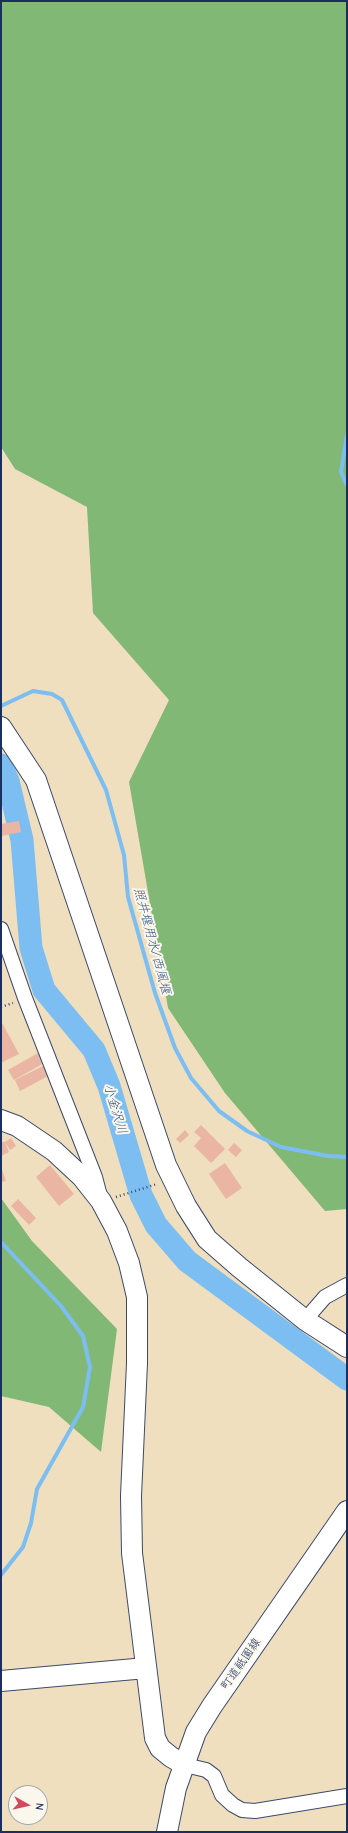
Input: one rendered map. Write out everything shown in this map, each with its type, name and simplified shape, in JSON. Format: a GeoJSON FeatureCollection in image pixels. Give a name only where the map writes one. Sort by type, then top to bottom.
{"type":"FeatureCollection","features":[{"type":"Feature","properties":{"kind":"street"},"geometry":{"type":"LineString","coordinates":[[1,727],[36,780],[166,1165],[186,1206],[207,1239],[305,1320],[347,1347]]}},
{"type":"Feature","properties":{"kind":"street"},"geometry":{"type":"LineString","coordinates":[[1,929],[25,998],[95,1176],[101,1200],[129,1263],[137,1297],[137,1363],[131,1496],[132,1553],[155,1738],[160,1748],[171,1757],[185,1765],[206,1770],[214,1776],[222,1796],[242,1810],[255,1811],[347,1796]]}},
{"type":"Feature","properties":{"kind":"street"},"geometry":{"type":"LineString","coordinates":[[1,1120],[17,1126],[54,1151],[82,1177],[101,1200]]}},
{"type":"Feature","properties":{"kind":"street"},"geometry":{"type":"LineString","coordinates":[[305,1320],[325,1297],[347,1285]]}},
{"type":"Feature","properties":{"kind":"street","name":"町道祗園線"},"geometry":{"type":"LineString","coordinates":[[167,1832],[176,1788],[196,1732],[212,1706],[347,1511]]}},
{"type":"Feature","properties":{"kind":"street"},"geometry":{"type":"LineString","coordinates":[[1,1681],[146,1668]]}},
{"type":"Feature","properties":{"kind":"path"},"geometry":{"type":"LineString","coordinates":[[127,1193],[156,1184]]}},
{"type":"Feature","properties":{"kind":"green space"},"geometry":{"type":"Polygon","coordinates":[[[1,1],[347,1],[347,1209],[325,1211],[225,1093],[168,1008],[129,782],[169,700],[93,613],[87,507],[15,469],[1,447],[1,1]]]}},
{"type":"Feature","properties":{"kind":"green space"},"geometry":{"type":"Polygon","coordinates":[[[1,1198],[32,1241],[117,1329],[101,1452],[49,1407],[1,1396],[1,1198]]]}},
{"type":"Feature","properties":{"kind":"building"},"geometry":{"type":"Polygon","coordinates":[[[19,821],[21,832],[1,836],[1,824],[19,821]]]}},
{"type":"Feature","properties":{"kind":"building"},"geometry":{"type":"Polygon","coordinates":[[[1,1021],[19,1054],[1,1063],[1,1021]]]}},
{"type":"Feature","properties":{"kind":"building"},"geometry":{"type":"Polygon","coordinates":[[[38,1053],[44,1063],[14,1080],[8,1070],[38,1053]]]}},
{"type":"Feature","properties":{"kind":"building"},"geometry":{"type":"Polygon","coordinates":[[[45,1065],[50,1075],[20,1091],[15,1080],[45,1065]]]}},
{"type":"Feature","properties":{"kind":"building"},"geometry":{"type":"Polygon","coordinates":[[[201,1125],[225,1149],[211,1163],[194,1146],[201,1138],[194,1132],[201,1125]]]}},
{"type":"Feature","properties":{"kind":"building"},"geometry":{"type":"Polygon","coordinates":[[[185,1130],[189,1135],[180,1143],[176,1139],[185,1130]]]}},
{"type":"Feature","properties":{"kind":"building"},"geometry":{"type":"Polygon","coordinates":[[[11,1138],[16,1146],[10,1150],[5,1142],[11,1138]]]}},
{"type":"Feature","properties":{"kind":"building"},"geometry":{"type":"Polygon","coordinates":[[[1,1142],[5,1142],[9,1152],[1,1156],[1,1142]]]}},
{"type":"Feature","properties":{"kind":"building"},"geometry":{"type":"Polygon","coordinates":[[[234,1143],[242,1150],[236,1157],[228,1150],[234,1143]]]}},
{"type":"Feature","properties":{"kind":"building"},"geometry":{"type":"Polygon","coordinates":[[[225,1163],[242,1188],[226,1199],[209,1174],[225,1163]]]}},
{"type":"Feature","properties":{"kind":"building"},"geometry":{"type":"Polygon","coordinates":[[[50,1165],[74,1194],[59,1206],[36,1177],[50,1165]]]}},
{"type":"Feature","properties":{"kind":"building"},"geometry":{"type":"Polygon","coordinates":[[[1,1167],[6,1181],[1,1182],[1,1167]]]}},
{"type":"Feature","properties":{"kind":"building"},"geometry":{"type":"Polygon","coordinates":[[[18,1199],[36,1218],[29,1225],[11,1206],[18,1199]]]}},
{"type":"Feature","properties":{"kind":"waterway","name":"照井堰用水/西風堰"},"geometry":{"type":"LineString","coordinates":[[347,435],[341,472],[347,485]]}},
{"type":"Feature","properties":{"kind":"waterway","name":"照井堰用水/西風堰"},"geometry":{"type":"LineString","coordinates":[[1,706],[33,691],[52,694],[62,700],[106,790],[124,855],[128,897],[155,993],[175,1048],[191,1078],[219,1111],[247,1131],[281,1147],[328,1156],[347,1157]]}},
{"type":"Feature","properties":{"kind":"waterway","name":"小金沢川"},"geometry":{"type":"LineString","coordinates":[[1,765],[8,781],[22,840],[31,948],[44,990],[94,1050],[109,1086],[141,1195],[156,1225],[187,1261],[347,1379]]}},
{"type":"Feature","properties":{"kind":"waterway"},"geometry":{"type":"LineString","coordinates":[[1,1242],[61,1306],[83,1336],[90,1367],[83,1407],[37,1489],[31,1523],[23,1547],[1,1575]]}}]}
